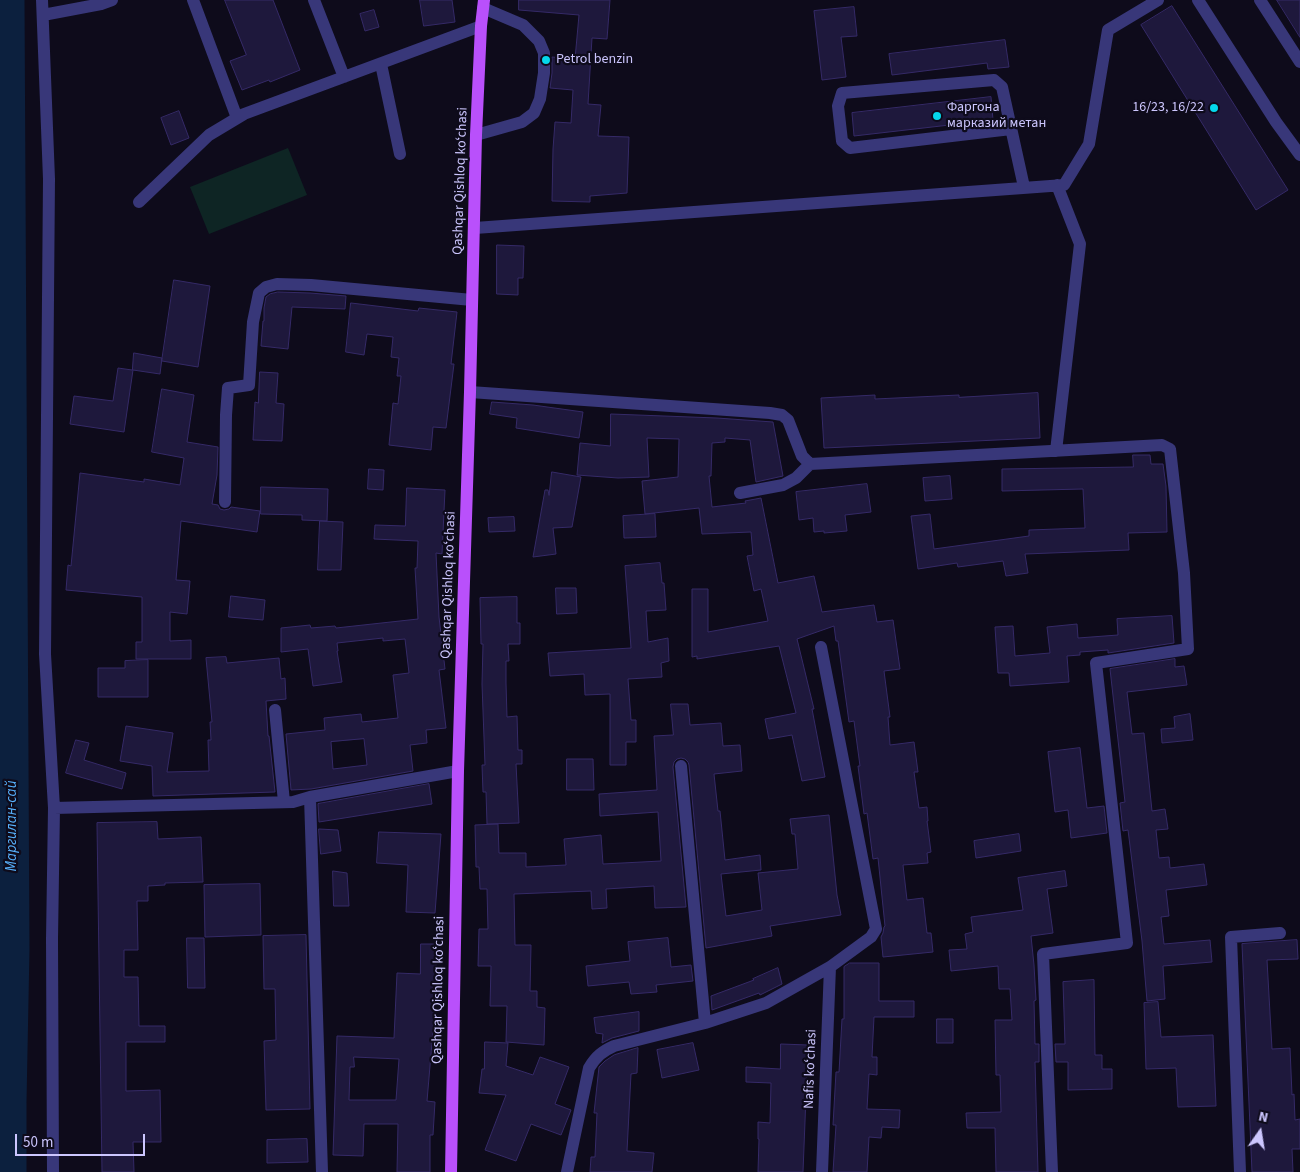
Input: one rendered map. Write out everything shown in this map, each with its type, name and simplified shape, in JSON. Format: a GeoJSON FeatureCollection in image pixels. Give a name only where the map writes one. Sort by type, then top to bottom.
{"type":"FeatureCollection","features":[{"type":"Feature","properties":{"kind":"main road","name":"Qashqar Qishloq koʻchasi"},"geometry":{"type":"LineString","coordinates":[[451,1172],[458,771],[475,228],[476,135],[481,26],[484,4]]}},
{"type":"Feature","properties":{"kind":"street"},"geometry":{"type":"LineString","coordinates":[[42,0],[49,179],[45,654],[54,808],[52,939],[53,1172]]}},
{"type":"Feature","properties":{"kind":"street"},"geometry":{"type":"LineString","coordinates":[[43,14],[101,4],[112,0]]}},
{"type":"Feature","properties":{"kind":"street"},"geometry":{"type":"LineString","coordinates":[[193,0],[236,118]]}},
{"type":"Feature","properties":{"kind":"street"},"geometry":{"type":"LineString","coordinates":[[314,0],[344,77]]}},
{"type":"Feature","properties":{"kind":"street"},"geometry":{"type":"LineString","coordinates":[[475,228],[1064,184],[1089,144],[1108,30],[1158,0]]}},
{"type":"Feature","properties":{"kind":"street"},"geometry":{"type":"LineString","coordinates":[[1198,0],[1276,122],[1300,155]]}},
{"type":"Feature","properties":{"kind":"street"},"geometry":{"type":"LineString","coordinates":[[1260,0],[1300,62]]}},
{"type":"Feature","properties":{"kind":"street"},"geometry":{"type":"LineString","coordinates":[[476,135],[522,122],[534,112],[540,99],[544,73],[544,52],[539,41],[523,25],[484,4]]}},
{"type":"Feature","properties":{"kind":"street"},"geometry":{"type":"LineString","coordinates":[[139,202],[209,135],[236,118],[481,26]]}},
{"type":"Feature","properties":{"kind":"street"},"geometry":{"type":"LineString","coordinates":[[381,64],[400,154]]}},
{"type":"Feature","properties":{"kind":"street"},"geometry":{"type":"LineString","coordinates":[[1011,129],[850,148],[842,141],[838,106],[842,93],[994,80],[1002,87],[1024,188]]}},
{"type":"Feature","properties":{"kind":"street"},"geometry":{"type":"LineString","coordinates":[[1056,451],[1080,244],[1057,185]]}},
{"type":"Feature","properties":{"kind":"street"},"geometry":{"type":"LineString","coordinates":[[225,502],[228,388],[249,385],[253,322],[258,293],[266,287],[277,284],[311,285],[472,300]]}},
{"type":"Feature","properties":{"kind":"street"},"geometry":{"type":"LineString","coordinates":[[470,392],[782,415],[788,420],[802,456],[810,464]]}},
{"type":"Feature","properties":{"kind":"street"},"geometry":{"type":"LineString","coordinates":[[740,493],[783,485],[796,478],[810,464],[1162,444],[1170,449],[1184,573],[1188,649],[1096,663],[1127,943],[1043,954],[1052,1172]]}},
{"type":"Feature","properties":{"kind":"street"},"geometry":{"type":"LineString","coordinates":[[567,1172],[589,1068],[594,1058],[614,1046],[705,1023],[766,1003],[830,967],[871,937],[876,928],[821,647]]}},
{"type":"Feature","properties":{"kind":"street"},"geometry":{"type":"LineString","coordinates":[[276,710],[284,802]]}},
{"type":"Feature","properties":{"kind":"street"},"geometry":{"type":"LineString","coordinates":[[681,766],[705,1023]]}},
{"type":"Feature","properties":{"kind":"street"},"geometry":{"type":"LineString","coordinates":[[54,808],[293,802],[310,797],[458,771]]}},
{"type":"Feature","properties":{"kind":"street"},"geometry":{"type":"LineString","coordinates":[[310,797],[322,1172]]}},
{"type":"Feature","properties":{"kind":"street"},"geometry":{"type":"LineString","coordinates":[[1240,1172],[1231,937],[1280,933]]}},
{"type":"Feature","properties":{"kind":"street","name":"Nafis koʻchasi"},"geometry":{"type":"LineString","coordinates":[[822,1172],[830,967]]}},
{"type":"Feature","properties":{"kind":"green space"},"geometry":{"type":"Polygon","coordinates":[[[288,148],[307,195],[209,234],[190,187],[288,148]]]}},
{"type":"Feature","properties":{"kind":"building"},"geometry":{"type":"Polygon","coordinates":[[[225,0],[273,0],[300,70],[270,82],[269,80],[242,90],[230,61],[246,55],[225,0]]]}},
{"type":"Feature","properties":{"kind":"building"},"geometry":{"type":"Polygon","coordinates":[[[420,0],[452,0],[455,22],[424,26],[420,0]]]}},
{"type":"Feature","properties":{"kind":"building"},"geometry":{"type":"Polygon","coordinates":[[[519,0],[610,0],[607,39],[592,38],[588,104],[601,105],[598,136],[629,137],[627,193],[590,196],[590,202],[552,201],[555,122],[571,123],[573,90],[550,88],[552,57],[575,59],[579,15],[519,10],[519,0]]]}},
{"type":"Feature","properties":{"kind":"building"},"geometry":{"type":"Polygon","coordinates":[[[1277,0],[1300,0],[1300,37],[1277,0]]]}},
{"type":"Feature","properties":{"kind":"building","name":"16/23, 16/22"},"geometry":{"type":"Polygon","coordinates":[[[1172,6],[1288,190],[1256,210],[1141,25],[1172,6]]]}},
{"type":"Feature","properties":{"kind":"building"},"geometry":{"type":"Polygon","coordinates":[[[854,7],[857,36],[841,37],[846,77],[822,80],[814,11],[854,7]]]}},
{"type":"Feature","properties":{"kind":"building"},"geometry":{"type":"Polygon","coordinates":[[[374,10],[379,27],[365,31],[360,14],[374,10]]]}},
{"type":"Feature","properties":{"kind":"building"},"geometry":{"type":"Polygon","coordinates":[[[1005,40],[1009,67],[988,69],[987,63],[892,75],[889,54],[1005,40]]]}},
{"type":"Feature","properties":{"kind":"building"},"geometry":{"type":"Polygon","coordinates":[[[991,97],[993,120],[854,136],[852,113],[991,97]]]}},
{"type":"Feature","properties":{"kind":"building"},"geometry":{"type":"Polygon","coordinates":[[[179,111],[189,138],[171,145],[161,118],[179,111]]]}},
{"type":"Feature","properties":{"kind":"building"},"geometry":{"type":"Polygon","coordinates":[[[497,245],[524,246],[523,278],[518,278],[518,295],[497,294],[497,245]]]}},
{"type":"Feature","properties":{"kind":"building"},"geometry":{"type":"Polygon","coordinates":[[[174,280],[210,286],[198,367],[162,361],[174,280]]]}},
{"type":"Feature","properties":{"kind":"building"},"geometry":{"type":"Polygon","coordinates":[[[278,292],[346,296],[345,309],[292,307],[288,349],[261,346],[266,297],[278,292]]]}},
{"type":"Feature","properties":{"kind":"building"},"geometry":{"type":"Polygon","coordinates":[[[351,303],[418,311],[419,308],[457,312],[451,364],[454,364],[446,428],[433,427],[431,450],[389,445],[393,403],[398,404],[401,376],[397,376],[399,358],[391,357],[393,337],[367,334],[364,355],[346,352],[351,303]]]}},
{"type":"Feature","properties":{"kind":"building"},"geometry":{"type":"Polygon","coordinates":[[[134,353],[162,358],[160,374],[133,370],[124,432],[70,424],[74,396],[113,401],[118,368],[132,370],[134,353]]]}},
{"type":"Feature","properties":{"kind":"building"},"geometry":{"type":"Polygon","coordinates":[[[260,372],[278,373],[276,403],[284,404],[282,441],[253,440],[255,402],[258,403],[260,372]]]}},
{"type":"Feature","properties":{"kind":"building"},"geometry":{"type":"Polygon","coordinates":[[[162,389],[194,395],[187,442],[218,447],[217,475],[212,504],[218,505],[220,509],[224,510],[231,507],[260,511],[257,532],[181,521],[176,580],[190,581],[187,614],[170,612],[170,641],[191,640],[191,659],[136,659],[136,642],[142,642],[142,597],[66,590],[68,565],[71,566],[80,473],[144,482],[144,479],[180,485],[184,458],[152,452],[162,389]]]}},
{"type":"Feature","properties":{"kind":"building"},"geometry":{"type":"Polygon","coordinates":[[[1038,393],[1040,438],[824,448],[821,398],[875,395],[875,399],[1038,393]]]}},
{"type":"Feature","properties":{"kind":"building"},"geometry":{"type":"Polygon","coordinates":[[[492,402],[583,412],[579,438],[516,428],[517,418],[490,414],[492,402]]]}},
{"type":"Feature","properties":{"kind":"building"},"geometry":{"type":"Polygon","coordinates":[[[611,414],[773,422],[783,476],[756,482],[750,440],[725,438],[725,442],[712,443],[711,476],[709,476],[712,507],[746,503],[745,501],[761,498],[778,583],[814,576],[822,612],[874,605],[877,622],[893,620],[900,669],[884,671],[890,717],[888,717],[890,745],[914,742],[918,772],[914,772],[919,808],[927,807],[931,852],[927,853],[928,863],[903,865],[907,900],[923,898],[927,933],[931,933],[933,952],[883,957],[881,937],[885,926],[878,858],[873,859],[867,813],[864,814],[854,721],[849,722],[838,641],[836,641],[834,626],[797,639],[814,709],[812,709],[825,777],[802,781],[792,735],[769,739],[765,719],[796,713],[779,646],[697,659],[697,656],[692,657],[692,589],[708,589],[708,632],[768,621],[761,589],[754,591],[747,556],[753,555],[751,532],[702,534],[699,508],[645,514],[642,481],[678,477],[679,439],[647,438],[649,477],[618,478],[577,475],[580,443],[610,446],[611,414]]]}},
{"type":"Feature","properties":{"kind":"building"},"geometry":{"type":"Polygon","coordinates":[[[1133,455],[1150,455],[1151,464],[1163,464],[1166,486],[1167,532],[1128,533],[1129,550],[1025,554],[1028,573],[1006,576],[1003,561],[958,567],[957,563],[918,569],[911,516],[930,514],[934,549],[1029,536],[1029,530],[1085,528],[1083,489],[1002,491],[1002,469],[1133,467],[1133,455]]]}},
{"type":"Feature","properties":{"kind":"building"},"geometry":{"type":"Polygon","coordinates":[[[369,469],[384,470],[383,490],[368,489],[369,469]]]}},
{"type":"Feature","properties":{"kind":"building"},"geometry":{"type":"Polygon","coordinates":[[[552,472],[581,477],[572,527],[553,528],[556,554],[533,557],[545,490],[548,490],[549,495],[552,472]]]}},
{"type":"Feature","properties":{"kind":"building"},"geometry":{"type":"Polygon","coordinates":[[[950,476],[952,499],[925,501],[923,478],[950,476]]]}},
{"type":"Feature","properties":{"kind":"building"},"geometry":{"type":"Polygon","coordinates":[[[867,484],[871,512],[845,515],[847,531],[814,532],[813,518],[799,520],[796,492],[867,484]]]}},
{"type":"Feature","properties":{"kind":"building"},"geometry":{"type":"Polygon","coordinates":[[[261,487],[328,489],[327,521],[302,520],[302,515],[261,514],[261,487]]]}},
{"type":"Feature","properties":{"kind":"building"},"geometry":{"type":"Polygon","coordinates":[[[407,488],[445,490],[442,554],[436,553],[439,617],[445,669],[439,670],[446,728],[426,730],[427,743],[410,745],[413,771],[311,789],[291,790],[286,734],[325,730],[324,718],[361,714],[362,722],[398,718],[393,675],[409,673],[405,639],[383,641],[383,638],[337,643],[342,682],[313,686],[308,649],[281,652],[281,628],[310,625],[311,628],[335,626],[336,628],[418,619],[415,568],[417,568],[418,541],[374,539],[375,525],[405,526],[407,488]],[[364,739],[331,742],[333,769],[367,765],[364,739]]]}},
{"type":"Feature","properties":{"kind":"building"},"geometry":{"type":"Polygon","coordinates":[[[655,514],[656,537],[624,538],[623,516],[655,514]]]}},
{"type":"Feature","properties":{"kind":"building"},"geometry":{"type":"Polygon","coordinates":[[[514,517],[515,531],[489,532],[488,518],[514,517]]]}},
{"type":"Feature","properties":{"kind":"building"},"geometry":{"type":"Polygon","coordinates":[[[320,521],[343,522],[341,570],[318,570],[320,521]]]}},
{"type":"Feature","properties":{"kind":"building"},"geometry":{"type":"Polygon","coordinates":[[[660,563],[666,610],[646,611],[648,642],[668,638],[669,661],[661,663],[662,677],[628,679],[631,720],[636,720],[636,742],[626,742],[626,765],[610,765],[610,694],[585,695],[584,674],[550,676],[548,653],[631,648],[625,566],[660,563]]]}},
{"type":"Feature","properties":{"kind":"building"},"geometry":{"type":"Polygon","coordinates":[[[556,588],[576,588],[577,613],[557,614],[556,588]]]}},
{"type":"Feature","properties":{"kind":"building"},"geometry":{"type":"Polygon","coordinates":[[[231,596],[265,600],[263,620],[229,617],[231,596]]]}},
{"type":"Feature","properties":{"kind":"building"},"geometry":{"type":"Polygon","coordinates":[[[517,597],[517,623],[520,623],[520,644],[508,644],[509,661],[506,661],[506,683],[507,717],[517,716],[518,750],[522,750],[522,764],[516,764],[519,823],[487,824],[486,792],[483,792],[482,765],[485,765],[482,684],[483,644],[481,644],[480,598],[517,597]]]}},
{"type":"Feature","properties":{"kind":"building"},"geometry":{"type":"Polygon","coordinates":[[[1172,616],[1174,643],[1108,653],[1108,650],[1080,652],[1080,655],[1067,656],[1069,682],[1010,686],[1009,673],[998,673],[995,627],[1013,626],[1015,656],[1050,653],[1047,627],[1077,624],[1078,638],[1118,635],[1117,619],[1172,616]]]}},
{"type":"Feature","properties":{"kind":"building"},"geometry":{"type":"Polygon","coordinates":[[[226,657],[227,663],[279,658],[281,679],[285,678],[286,699],[266,701],[275,792],[153,796],[152,766],[120,761],[126,726],[173,733],[167,772],[209,771],[208,740],[211,740],[210,722],[212,722],[206,658],[226,657]]]}},
{"type":"Feature","properties":{"kind":"building"},"geometry":{"type":"Polygon","coordinates":[[[1175,659],[1175,667],[1184,666],[1187,685],[1127,692],[1132,734],[1144,733],[1152,811],[1165,809],[1168,829],[1156,830],[1159,858],[1169,857],[1170,868],[1204,864],[1207,885],[1166,890],[1169,916],[1161,917],[1164,944],[1210,940],[1212,962],[1163,966],[1165,999],[1147,1001],[1142,941],[1128,830],[1123,831],[1120,803],[1125,802],[1110,669],[1175,659]]]}},
{"type":"Feature","properties":{"kind":"building"},"geometry":{"type":"Polygon","coordinates":[[[148,660],[148,697],[98,697],[98,668],[125,668],[125,661],[148,660]]]}},
{"type":"Feature","properties":{"kind":"building"},"geometry":{"type":"Polygon","coordinates":[[[671,704],[688,704],[690,725],[721,723],[723,746],[740,745],[742,771],[714,774],[725,860],[760,855],[761,870],[721,874],[726,916],[762,910],[758,873],[798,869],[795,834],[792,834],[790,819],[829,815],[837,895],[841,915],[770,926],[772,936],[706,948],[689,765],[685,759],[677,759],[673,767],[686,907],[655,908],[654,886],[606,889],[607,908],[592,909],[591,891],[514,894],[515,945],[531,945],[530,991],[537,991],[537,1007],[545,1008],[544,1045],[506,1042],[507,1006],[490,1006],[491,966],[478,966],[479,929],[488,929],[487,889],[480,889],[479,867],[476,867],[475,825],[498,824],[499,853],[526,853],[526,867],[566,865],[564,839],[601,835],[603,864],[661,861],[658,812],[600,816],[599,794],[657,790],[654,736],[673,735],[671,704]]]}},
{"type":"Feature","properties":{"kind":"building"},"geometry":{"type":"Polygon","coordinates":[[[1190,714],[1193,740],[1162,743],[1161,729],[1175,728],[1174,717],[1190,714]]]}},
{"type":"Feature","properties":{"kind":"building"},"geometry":{"type":"Polygon","coordinates":[[[76,740],[89,743],[84,760],[126,773],[122,789],[66,773],[76,740]]]}},
{"type":"Feature","properties":{"kind":"building"},"geometry":{"type":"Polygon","coordinates":[[[1080,748],[1087,808],[1104,806],[1107,833],[1071,838],[1068,810],[1055,812],[1048,752],[1080,748]]]}},
{"type":"Feature","properties":{"kind":"building"},"geometry":{"type":"Polygon","coordinates":[[[567,759],[593,759],[594,790],[567,790],[567,759]]]}},
{"type":"Feature","properties":{"kind":"building"},"geometry":{"type":"Polygon","coordinates":[[[429,784],[432,804],[319,822],[318,804],[429,784]]]}},
{"type":"Feature","properties":{"kind":"building"},"geometry":{"type":"Polygon","coordinates":[[[157,822],[158,839],[201,837],[203,882],[165,883],[165,885],[148,886],[148,901],[137,901],[138,950],[124,950],[124,977],[138,977],[139,1026],[165,1026],[165,1042],[126,1042],[126,1091],[160,1090],[161,1142],[133,1142],[134,1172],[102,1172],[97,823],[157,822]]]}},
{"type":"Feature","properties":{"kind":"building"},"geometry":{"type":"Polygon","coordinates":[[[319,829],[338,830],[341,851],[321,854],[319,829]]]}},
{"type":"Feature","properties":{"kind":"building"},"geometry":{"type":"Polygon","coordinates":[[[379,832],[441,834],[435,913],[406,912],[408,865],[377,863],[379,832]]]}},
{"type":"Feature","properties":{"kind":"building"},"geometry":{"type":"Polygon","coordinates":[[[1019,834],[1021,851],[976,858],[974,841],[1019,834]]]}},
{"type":"Feature","properties":{"kind":"building"},"geometry":{"type":"Polygon","coordinates":[[[333,871],[347,873],[349,906],[334,906],[333,871]]]}},
{"type":"Feature","properties":{"kind":"building"},"geometry":{"type":"Polygon","coordinates":[[[1065,871],[1067,886],[1047,889],[1053,933],[1031,936],[1036,1000],[1034,1001],[1035,1044],[1039,1044],[1039,1062],[1035,1062],[1038,1172],[996,1172],[995,1128],[967,1128],[966,1113],[1001,1112],[1000,1075],[996,1075],[995,1020],[1012,1020],[1010,989],[999,989],[998,966],[951,971],[949,950],[967,949],[965,934],[973,932],[971,917],[1023,910],[1018,878],[1065,871]]]}},
{"type":"Feature","properties":{"kind":"building"},"geometry":{"type":"Polygon","coordinates":[[[260,884],[261,935],[205,937],[204,885],[260,884]]]}},
{"type":"Feature","properties":{"kind":"building"},"geometry":{"type":"Polygon","coordinates":[[[306,935],[310,1109],[266,1110],[264,1041],[276,1040],[275,989],[264,989],[263,936],[306,935]]]}},
{"type":"Feature","properties":{"kind":"building"},"geometry":{"type":"Polygon","coordinates":[[[187,938],[204,938],[205,988],[188,988],[187,938]]]}},
{"type":"Feature","properties":{"kind":"building"},"geometry":{"type":"Polygon","coordinates":[[[668,938],[671,967],[691,965],[693,981],[656,985],[657,992],[631,994],[629,982],[588,986],[586,966],[630,961],[628,942],[668,938]]]}},
{"type":"Feature","properties":{"kind":"building"},"geometry":{"type":"Polygon","coordinates":[[[1297,940],[1298,959],[1267,960],[1272,1049],[1290,1048],[1295,1120],[1300,1119],[1300,1149],[1292,1149],[1293,1172],[1252,1172],[1242,944],[1297,940]]]}},
{"type":"Feature","properties":{"kind":"building"},"geometry":{"type":"Polygon","coordinates":[[[421,944],[437,944],[433,1031],[427,1101],[435,1102],[433,1135],[430,1135],[430,1172],[397,1172],[398,1124],[364,1124],[363,1156],[333,1155],[337,1036],[394,1038],[397,973],[420,974],[421,944]],[[354,1057],[354,1067],[350,1067],[349,1100],[396,1100],[399,1059],[354,1057]]]}},
{"type":"Feature","properties":{"kind":"building"},"geometry":{"type":"Polygon","coordinates":[[[850,963],[879,963],[879,1001],[914,1001],[914,1017],[874,1017],[872,1057],[877,1057],[877,1075],[869,1074],[867,1109],[900,1110],[899,1128],[882,1127],[881,1138],[869,1137],[867,1172],[833,1172],[836,1125],[833,1125],[836,1072],[839,1072],[842,1019],[844,1019],[844,967],[850,963]]]}},
{"type":"Feature","properties":{"kind":"building"},"geometry":{"type":"Polygon","coordinates":[[[778,968],[782,984],[760,995],[759,993],[712,1010],[711,996],[754,980],[778,968]]]}},
{"type":"Feature","properties":{"kind":"building"},"geometry":{"type":"Polygon","coordinates":[[[1094,980],[1095,1055],[1102,1055],[1102,1069],[1112,1069],[1112,1089],[1068,1090],[1068,1062],[1056,1062],[1055,1044],[1065,1044],[1063,982],[1094,980]]]}},
{"type":"Feature","properties":{"kind":"building"},"geometry":{"type":"Polygon","coordinates":[[[1158,1002],[1161,1037],[1213,1035],[1216,1106],[1178,1107],[1176,1068],[1146,1069],[1144,1003],[1158,1002]]]}},
{"type":"Feature","properties":{"kind":"building"},"geometry":{"type":"Polygon","coordinates":[[[639,1012],[639,1031],[612,1038],[602,1043],[603,1034],[596,1033],[594,1018],[639,1012]]]}},
{"type":"Feature","properties":{"kind":"building"},"geometry":{"type":"Polygon","coordinates":[[[937,1019],[953,1019],[953,1043],[937,1043],[937,1019]]]}},
{"type":"Feature","properties":{"kind":"building"},"geometry":{"type":"Polygon","coordinates":[[[485,1042],[508,1043],[506,1066],[533,1075],[540,1057],[569,1067],[555,1104],[571,1110],[561,1135],[531,1124],[516,1161],[485,1150],[506,1095],[479,1093],[482,1069],[484,1069],[485,1042]]]}},
{"type":"Feature","properties":{"kind":"building"},"geometry":{"type":"Polygon","coordinates":[[[693,1043],[699,1070],[662,1078],[657,1050],[693,1043]]]}},
{"type":"Feature","properties":{"kind":"building"},"geometry":{"type":"Polygon","coordinates":[[[781,1044],[808,1045],[803,1172],[758,1172],[758,1122],[770,1123],[771,1083],[746,1082],[746,1067],[780,1069],[781,1044]]]}},
{"type":"Feature","properties":{"kind":"building"},"geometry":{"type":"Polygon","coordinates":[[[638,1048],[637,1073],[631,1074],[627,1151],[654,1153],[652,1172],[590,1172],[591,1157],[595,1157],[597,1113],[594,1113],[599,1067],[614,1055],[638,1048]]]}},
{"type":"Feature","properties":{"kind":"building"},"geometry":{"type":"Polygon","coordinates":[[[307,1139],[308,1162],[267,1163],[267,1140],[307,1139]]]}},
{"type":"Feature","properties":{"kind":"waterway","name":"Маргилан-сай"},"geometry":{"type":"LineString","coordinates":[[9,0],[14,949],[11,1172]]}},
{"type":"Feature","properties":{"kind":"place","name":"Petrol benzin"},"geometry":{"type":"Point","coordinates":[546,60]}},
{"type":"Feature","properties":{"kind":"place","name":"16/23, 16/22"},"geometry":{"type":"Point","coordinates":[1214,108]}},
{"type":"Feature","properties":{"kind":"place","name":"Фаргона марказий метан"},"geometry":{"type":"Point","coordinates":[937,116]}}]}
